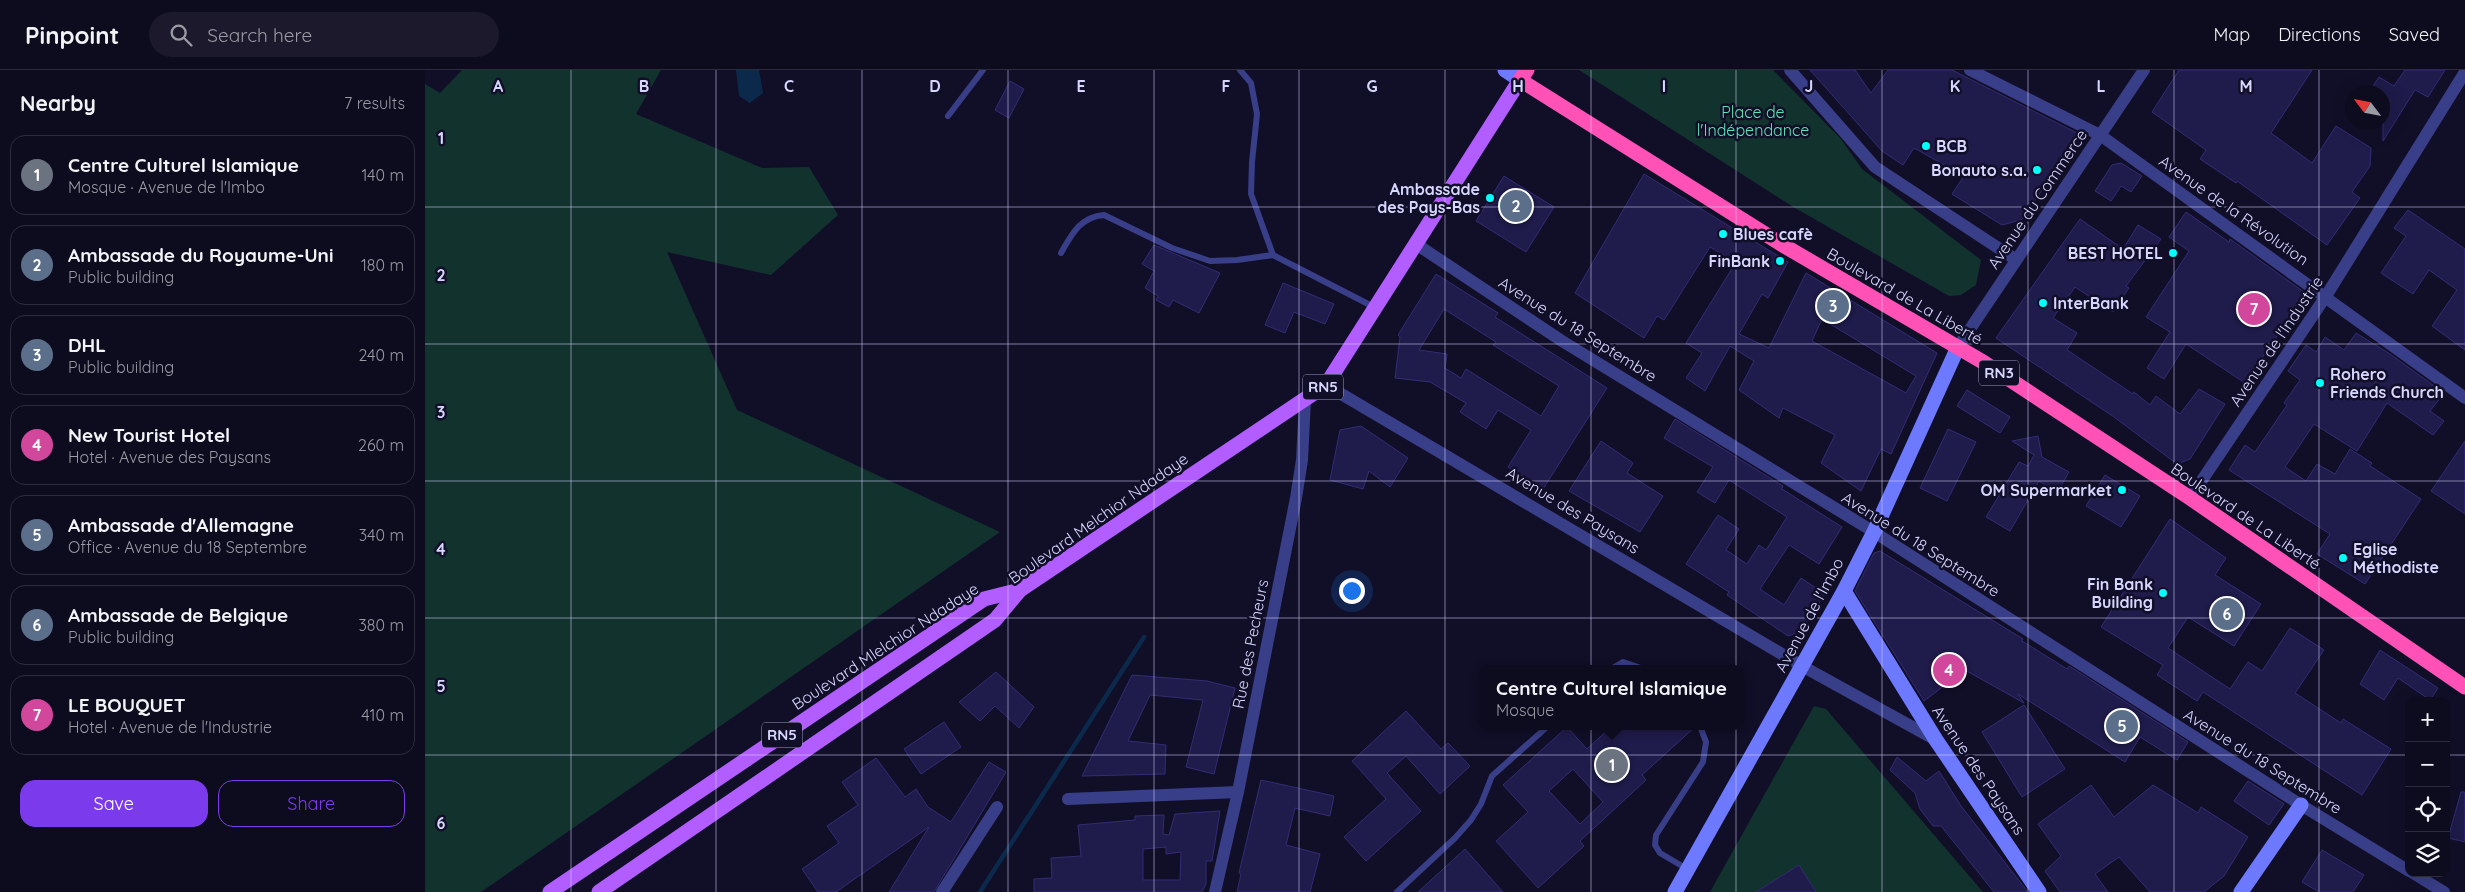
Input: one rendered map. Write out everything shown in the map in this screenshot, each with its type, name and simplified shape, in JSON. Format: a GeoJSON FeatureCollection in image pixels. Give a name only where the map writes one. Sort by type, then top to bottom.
{"type":"FeatureCollection","features":[{"type":"Feature","properties":{"kind":"highway","name":"Boulevard de La Liberté"},"geometry":{"type":"LineString","coordinates":[[1523,75],[1781,244],[1958,347],[2190,498],[2465,687]]}},
{"type":"Feature","properties":{"kind":"main road","name":"Boulevard Melchior Ndadaye"},"geometry":{"type":"LineString","coordinates":[[599,892],[995,620],[1019,590],[1326,385],[1523,75]]}},
{"type":"Feature","properties":{"kind":"main road","name":"Boulevard Mlelchior Ndadaye"},"geometry":{"type":"LineString","coordinates":[[550,892],[984,599],[1019,590]]}},
{"type":"Feature","properties":{"kind":"street"},"geometry":{"type":"LineString","coordinates":[[1505,70],[1523,75]]}},
{"type":"Feature","properties":{"kind":"street"},"geometry":{"type":"LineString","coordinates":[[1791,70],[1875,167],[2015,259]]}},
{"type":"Feature","properties":{"kind":"street","name":"Avenue de la Révolution"},"geometry":{"type":"LineString","coordinates":[[1970,70],[2100,135],[2465,398]]}},
{"type":"Feature","properties":{"kind":"street","name":"Avenue du Commerce"},"geometry":{"type":"LineString","coordinates":[[1958,347],[2015,259],[2144,70]]}},
{"type":"Feature","properties":{"kind":"street","name":"Avenue de l'Industrie"},"geometry":{"type":"LineString","coordinates":[[2190,498],[2326,296],[2465,72]]}},
{"type":"Feature","properties":{"kind":"street","name":"Avenue du 18 Septembre"},"geometry":{"type":"LineString","coordinates":[[1416,244],[1562,341],[1874,532],[2301,805],[2405,869]]}},
{"type":"Feature","properties":{"kind":"street","name":"Avenue de l'Imbo"},"geometry":{"type":"LineString","coordinates":[[1675,892],[1844,591],[1874,532],[1958,347]]}},
{"type":"Feature","properties":{"kind":"street","name":"Avenue des Paysans"},"geometry":{"type":"LineString","coordinates":[[1326,385],[1802,666],[1936,740]]}},
{"type":"Feature","properties":{"kind":"street","name":"Rue des Pecheurs"},"geometry":{"type":"LineString","coordinates":[[1215,892],[1238,792],[1297,489],[1302,460],[1305,400]]}},
{"type":"Feature","properties":{"kind":"street","name":"Avenue des Paysans"},"geometry":{"type":"LineString","coordinates":[[1844,591],[1936,740],[2039,892]]}},
{"type":"Feature","properties":{"kind":"street"},"geometry":{"type":"LineString","coordinates":[[1068,799],[1238,792]]}},
{"type":"Feature","properties":{"kind":"street"},"geometry":{"type":"LineString","coordinates":[[2241,892],[2301,805]]}},
{"type":"Feature","properties":{"kind":"street"},"geometry":{"type":"LineString","coordinates":[[942,892],[997,806]]}},
{"type":"Feature","properties":{"kind":"street"},"geometry":{"type":"LineString","coordinates":[[2420,877],[2444,892]]}},
{"type":"Feature","properties":{"kind":"lane"},"geometry":{"type":"LineString","coordinates":[[948,116],[983,70]]}},
{"type":"Feature","properties":{"kind":"lane"},"geometry":{"type":"LineString","coordinates":[[1240,70],[1251,82],[1257,114],[1251,162],[1251,194],[1273,255]]}},
{"type":"Feature","properties":{"kind":"lane"},"geometry":{"type":"LineString","coordinates":[[1061,253],[1076,227],[1092,216],[1104,215],[1172,248],[1210,261],[1237,260],[1273,255],[1375,307]]}},
{"type":"Feature","properties":{"kind":"lane"},"geometry":{"type":"LineString","coordinates":[[1618,665],[1623,662],[1632,665]]}},
{"type":"Feature","properties":{"kind":"lane"},"geometry":{"type":"LineString","coordinates":[[1397,892],[1455,838],[1471,820],[1481,804],[1492,776],[1544,730]]}},
{"type":"Feature","properties":{"kind":"lane"},"geometry":{"type":"LineString","coordinates":[[1688,869],[1660,853],[1655,845],[1656,835],[1703,762],[1706,742],[1702,730]]}},
{"type":"Feature","properties":{"kind":"green space"},"geometry":{"type":"Polygon","coordinates":[[[462,70],[661,70],[636,114],[762,168],[809,167],[838,215],[771,275],[667,252],[737,410],[1000,532],[481,892],[425,892],[425,84],[440,93],[462,70]]]}},
{"type":"Feature","properties":{"kind":"green space","name":"Place de l'Indépendance"},"geometry":{"type":"Polygon","coordinates":[[[1579,70],[1773,70],[1841,139],[1862,169],[1981,260],[1976,285],[1961,295],[1949,296],[1795,208],[1579,70]]]}},
{"type":"Feature","properties":{"kind":"green space"},"geometry":{"type":"Polygon","coordinates":[[[1814,706],[1826,709],[1983,892],[1710,892],[1814,706]]]}},
{"type":"Feature","properties":{"kind":"water"},"geometry":{"type":"Polygon","coordinates":[[[736,70],[759,70],[763,93],[750,103],[739,96],[736,70]]]}},
{"type":"Feature","properties":{"kind":"building"},"geometry":{"type":"Polygon","coordinates":[[[1810,70],[1855,70],[1871,93],[1888,70],[1952,70],[2079,134],[2024,217],[2021,220],[2002,225],[1952,194],[1964,176],[1914,148],[1903,165],[1882,151],[1810,70]]]}},
{"type":"Feature","properties":{"kind":"building"},"geometry":{"type":"Polygon","coordinates":[[[2179,70],[2312,70],[2271,133],[2312,163],[2336,126],[2371,148],[2370,166],[2352,192],[2360,198],[2327,245],[2237,181],[2236,183],[2200,159],[2206,150],[2152,112],[2179,70]]]}},
{"type":"Feature","properties":{"kind":"building"},"geometry":{"type":"Polygon","coordinates":[[[2405,70],[2445,70],[2428,97],[2415,90],[2390,130],[2390,85],[2374,85],[2379,77],[2394,86],[2405,70]]]}},
{"type":"Feature","properties":{"kind":"building"},"geometry":{"type":"Polygon","coordinates":[[[1010,81],[1024,89],[1009,118],[995,110],[1010,81]]]}},
{"type":"Feature","properties":{"kind":"building"},"geometry":{"type":"Polygon","coordinates":[[[2383,130],[2390,130],[2383,141],[2383,130]]]}},
{"type":"Feature","properties":{"kind":"building"},"geometry":{"type":"Polygon","coordinates":[[[2121,163],[2142,176],[2131,192],[2121,186],[2111,201],[2095,191],[2112,165],[2121,163]]]}},
{"type":"Feature","properties":{"kind":"building"},"geometry":{"type":"Polygon","coordinates":[[[1644,174],[1788,262],[1768,298],[1762,294],[1739,334],[1769,348],[1806,273],[1937,353],[1891,454],[1881,449],[1861,491],[1821,463],[1835,435],[1783,408],[1779,418],[1739,390],[1754,361],[1730,346],[1705,391],[1686,378],[1702,353],[1686,343],[1736,262],[1710,247],[1664,320],[1657,316],[1644,338],[1575,293],[1644,174]],[[1822,319],[1812,341],[1906,393],[1916,376],[1822,319]]]}},
{"type":"Feature","properties":{"kind":"building"},"geometry":{"type":"Polygon","coordinates":[[[1504,176],[1554,207],[1526,252],[1476,221],[1504,176]]]}},
{"type":"Feature","properties":{"kind":"building"},"geometry":{"type":"Polygon","coordinates":[[[2408,210],[2465,249],[2465,350],[2432,326],[2457,290],[2429,270],[2413,294],[2381,273],[2406,236],[2394,228],[2408,210]]]}},
{"type":"Feature","properties":{"kind":"building"},"geometry":{"type":"Polygon","coordinates":[[[2186,212],[2229,242],[2230,239],[2308,295],[2287,326],[2285,324],[2245,383],[2186,344],[2164,379],[2147,368],[2170,332],[2146,317],[2189,251],[2169,237],[2186,212]]]}},
{"type":"Feature","properties":{"kind":"building"},"geometry":{"type":"Polygon","coordinates":[[[2080,219],[2123,249],[2138,225],[2161,239],[2126,286],[2129,288],[2113,312],[2075,287],[2053,318],[2077,333],[2067,350],[2133,394],[2134,392],[2150,405],[2156,396],[2180,414],[2199,389],[2225,404],[2190,459],[2177,464],[2114,417],[1996,338],[2080,219]]]}},
{"type":"Feature","properties":{"kind":"building"},"geometry":{"type":"Polygon","coordinates":[[[1154,245],[1220,273],[1199,313],[1173,300],[1169,307],[1156,300],[1158,296],[1145,288],[1154,271],[1142,264],[1154,245]]]}},
{"type":"Feature","properties":{"kind":"building"},"geometry":{"type":"Polygon","coordinates":[[[1436,274],[1498,313],[1495,317],[1607,388],[1543,489],[1508,467],[1531,430],[1498,410],[1486,429],[1460,412],[1466,403],[1430,382],[1395,378],[1400,337],[1398,335],[1436,274]],[[1444,309],[1419,350],[1447,354],[1445,368],[1461,378],[1466,369],[1541,416],[1559,386],[1493,345],[1496,342],[1444,309]]]}},
{"type":"Feature","properties":{"kind":"building"},"geometry":{"type":"Polygon","coordinates":[[[1283,283],[1334,304],[1325,324],[1294,312],[1285,333],[1265,325],[1283,283]]]}},
{"type":"Feature","properties":{"kind":"building"},"geometry":{"type":"Polygon","coordinates":[[[2356,333],[2390,354],[2444,393],[2430,411],[2444,421],[2433,435],[2387,403],[2357,451],[2314,424],[2285,467],[2306,481],[2317,464],[2335,474],[2350,449],[2372,463],[2370,466],[2421,499],[2365,584],[2317,554],[2330,534],[2229,470],[2245,445],[2255,452],[2287,405],[2284,403],[2300,380],[2288,371],[2306,345],[2316,352],[2325,337],[2344,350],[2356,333]]]}},
{"type":"Feature","properties":{"kind":"building"},"geometry":{"type":"Polygon","coordinates":[[[1967,390],[2010,417],[2000,433],[1957,406],[1967,390]]]}},
{"type":"Feature","properties":{"kind":"building"},"geometry":{"type":"Polygon","coordinates":[[[1675,419],[1783,486],[1782,489],[1842,527],[1819,564],[1789,545],[1760,589],[1784,605],[1801,578],[1825,594],[1800,632],[1788,636],[1727,595],[1729,592],[1686,564],[1718,515],[1739,529],[1726,550],[1747,564],[1759,545],[1766,550],[1787,517],[1729,480],[1715,503],[1697,492],[1713,467],[1664,438],[1675,419]]]}},
{"type":"Feature","properties":{"kind":"building"},"geometry":{"type":"Polygon","coordinates":[[[1361,426],[1408,458],[1390,487],[1369,471],[1363,489],[1330,480],[1340,430],[1361,426]]]}},
{"type":"Feature","properties":{"kind":"building"},"geometry":{"type":"Polygon","coordinates":[[[1948,429],[1976,442],[1947,501],[1920,488],[1948,429]]]}},
{"type":"Feature","properties":{"kind":"building"},"geometry":{"type":"Polygon","coordinates":[[[2038,436],[2042,457],[2069,472],[2057,493],[2039,481],[2010,531],[1986,517],[2019,462],[2028,466],[2034,455],[2012,441],[2038,436]]]}},
{"type":"Feature","properties":{"kind":"building"},"geometry":{"type":"Polygon","coordinates":[[[1601,441],[1633,463],[1627,473],[1663,496],[1640,532],[1569,491],[1601,441]]]}},
{"type":"Feature","properties":{"kind":"building"},"geometry":{"type":"Polygon","coordinates":[[[2465,441],[2465,514],[2431,491],[2465,441]]]}},
{"type":"Feature","properties":{"kind":"building"},"geometry":{"type":"Polygon","coordinates":[[[2105,475],[2140,496],[2121,527],[2086,506],[2105,475]]]}},
{"type":"Feature","properties":{"kind":"building"},"geometry":{"type":"Polygon","coordinates":[[[2170,519],[2226,558],[2215,575],[2261,604],[2234,646],[2188,617],[2168,648],[2230,689],[2248,662],[2262,671],[2290,628],[2324,650],[2295,693],[2341,723],[2343,719],[2391,749],[2362,795],[2203,692],[2197,701],[2157,675],[2163,665],[2101,627],[2170,519]]]}},
{"type":"Feature","properties":{"kind":"building"},"geometry":{"type":"Polygon","coordinates":[[[1880,551],[2023,639],[2022,641],[2067,669],[2069,666],[2188,742],[2177,760],[2140,737],[2125,762],[2018,694],[2024,703],[1965,670],[1924,701],[1855,591],[1874,553],[1880,551]]]}},
{"type":"Feature","properties":{"kind":"building"},"geometry":{"type":"Polygon","coordinates":[[[2380,650],[2438,688],[2432,697],[2426,697],[2398,678],[2384,700],[2360,684],[2380,650]]]}},
{"type":"Feature","properties":{"kind":"building"},"geometry":{"type":"Polygon","coordinates":[[[996,672],[1034,707],[1019,728],[995,706],[980,721],[959,702],[996,672]]]}},
{"type":"Feature","properties":{"kind":"building"},"geometry":{"type":"Polygon","coordinates":[[[1132,675],[1207,681],[1235,688],[1214,774],[1186,767],[1203,700],[1150,695],[1128,741],[1166,745],[1165,774],[1082,776],[1132,675]]]}},
{"type":"Feature","properties":{"kind":"building"},"geometry":{"type":"Polygon","coordinates":[[[2024,705],[2065,769],[2022,797],[1982,732],[2024,705]]]}},
{"type":"Feature","properties":{"kind":"building"},"geometry":{"type":"Polygon","coordinates":[[[1406,711],[1441,749],[1448,743],[1470,766],[1440,794],[1406,756],[1387,773],[1421,811],[1366,861],[1344,837],[1386,799],[1352,761],[1406,711]]]}},
{"type":"Feature","properties":{"kind":"building"},"geometry":{"type":"Polygon","coordinates":[[[944,722],[961,747],[921,774],[904,749],[944,722]]]}},
{"type":"Feature","properties":{"kind":"building"},"geometry":{"type":"Polygon","coordinates":[[[1564,730],[1570,730],[1587,749],[1608,730],[1692,730],[1642,775],[1646,780],[1580,841],[1584,846],[1538,888],[1496,841],[1528,812],[1503,785],[1564,730]],[[1573,769],[1549,791],[1580,824],[1603,802],[1573,769]]]}},
{"type":"Feature","properties":{"kind":"building"},"geometry":{"type":"Polygon","coordinates":[[[1897,757],[1926,781],[1939,771],[1961,806],[2028,892],[1994,892],[1941,826],[1933,826],[1920,809],[1915,793],[1890,770],[1897,757]]]}},
{"type":"Feature","properties":{"kind":"building"},"geometry":{"type":"Polygon","coordinates":[[[876,758],[905,797],[916,789],[928,807],[951,822],[989,762],[1006,772],[934,892],[889,892],[929,827],[836,892],[818,892],[802,869],[839,843],[827,826],[858,805],[842,782],[876,758]]]}},
{"type":"Feature","properties":{"kind":"building"},"geometry":{"type":"Polygon","coordinates":[[[1261,780],[1334,796],[1330,816],[1295,808],[1286,845],[1320,854],[1310,892],[1237,892],[1241,874],[1239,873],[1261,780]]]}},
{"type":"Feature","properties":{"kind":"building"},"geometry":{"type":"Polygon","coordinates":[[[2248,781],[2284,804],[2269,825],[2234,801],[2248,781]]]}},
{"type":"Feature","properties":{"kind":"building"},"geometry":{"type":"Polygon","coordinates":[[[2091,785],[2114,817],[2153,785],[2198,813],[2201,807],[2248,837],[2224,876],[2204,892],[2150,892],[2119,857],[2095,874],[2108,892],[2060,892],[2045,871],[2061,856],[2038,824],[2091,785]]]}},
{"type":"Feature","properties":{"kind":"building"},"geometry":{"type":"Polygon","coordinates":[[[2461,792],[2465,792],[2465,842],[2450,838],[2450,831],[2461,792]]]}},
{"type":"Feature","properties":{"kind":"building"},"geometry":{"type":"Polygon","coordinates":[[[1220,811],[1212,861],[1206,861],[1206,884],[1202,892],[1034,892],[1034,879],[1052,878],[1051,858],[1081,856],[1078,825],[1135,820],[1135,816],[1164,815],[1163,834],[1169,835],[1175,814],[1220,811]],[[1166,847],[1143,849],[1143,880],[1180,880],[1181,852],[1166,854],[1166,847]]]}},
{"type":"Feature","properties":{"kind":"building"},"geometry":{"type":"Polygon","coordinates":[[[1465,849],[1503,892],[1418,892],[1465,849]]]}},
{"type":"Feature","properties":{"kind":"building"},"geometry":{"type":"Polygon","coordinates":[[[2322,850],[2364,875],[2353,892],[2319,892],[2302,882],[2322,850]]]}},
{"type":"Feature","properties":{"kind":"building"},"geometry":{"type":"Polygon","coordinates":[[[1799,865],[1816,892],[1756,892],[1799,865]]]}},
{"type":"Feature","properties":{"kind":"waterway"},"geometry":{"type":"LineString","coordinates":[[980,892],[1144,637]]}},
{"type":"Feature","properties":{"kind":"place","name":"BCB"},"geometry":{"type":"Point","coordinates":[1926,146]}},
{"type":"Feature","properties":{"kind":"place","name":"Bonauto s.a."},"geometry":{"type":"Point","coordinates":[2037,170]}},
{"type":"Feature","properties":{"kind":"place","name":"Ambassade des Pays-Bas"},"geometry":{"type":"Point","coordinates":[1490,198]}},
{"type":"Feature","properties":{"kind":"place","name":"Ambassade du Royaume-Uni"},"geometry":{"type":"Point","coordinates":[1516,206]}},
{"type":"Feature","properties":{"kind":"place","name":"Blues cafè"},"geometry":{"type":"Point","coordinates":[1723,234]}},
{"type":"Feature","properties":{"kind":"place","name":"BEST HOTEL"},"geometry":{"type":"Point","coordinates":[2173,253]}},
{"type":"Feature","properties":{"kind":"place","name":"FinBank"},"geometry":{"type":"Point","coordinates":[1780,261]}},
{"type":"Feature","properties":{"kind":"place","name":"InterBank"},"geometry":{"type":"Point","coordinates":[2043,303]}},
{"type":"Feature","properties":{"kind":"place","name":"DHL"},"geometry":{"type":"Point","coordinates":[1833,306]}},
{"type":"Feature","properties":{"kind":"place","name":"LE BOUQUET"},"geometry":{"type":"Point","coordinates":[2254,309]}},
{"type":"Feature","properties":{"kind":"place","name":"Rohero Friends Church"},"geometry":{"type":"Point","coordinates":[2320,383]}},
{"type":"Feature","properties":{"kind":"place","name":"OM Supermarket"},"geometry":{"type":"Point","coordinates":[2122,490]}},
{"type":"Feature","properties":{"kind":"place","name":"Eglise Méthodiste"},"geometry":{"type":"Point","coordinates":[2343,558]}},
{"type":"Feature","properties":{"kind":"place","name":"Fin Bank Building"},"geometry":{"type":"Point","coordinates":[2163,593]}},
{"type":"Feature","properties":{"kind":"place","name":"Ambassade de Belgique"},"geometry":{"type":"Point","coordinates":[2227,614]}},
{"type":"Feature","properties":{"kind":"place","name":"New Tourist Hotel"},"geometry":{"type":"Point","coordinates":[1949,670]}},
{"type":"Feature","properties":{"kind":"place","name":"Ambassade d'Allemagne"},"geometry":{"type":"Point","coordinates":[2122,726]}},
{"type":"Feature","properties":{"kind":"place","name":"Centre Culturel Islamique"},"geometry":{"type":"Point","coordinates":[1612,765]}}]}
